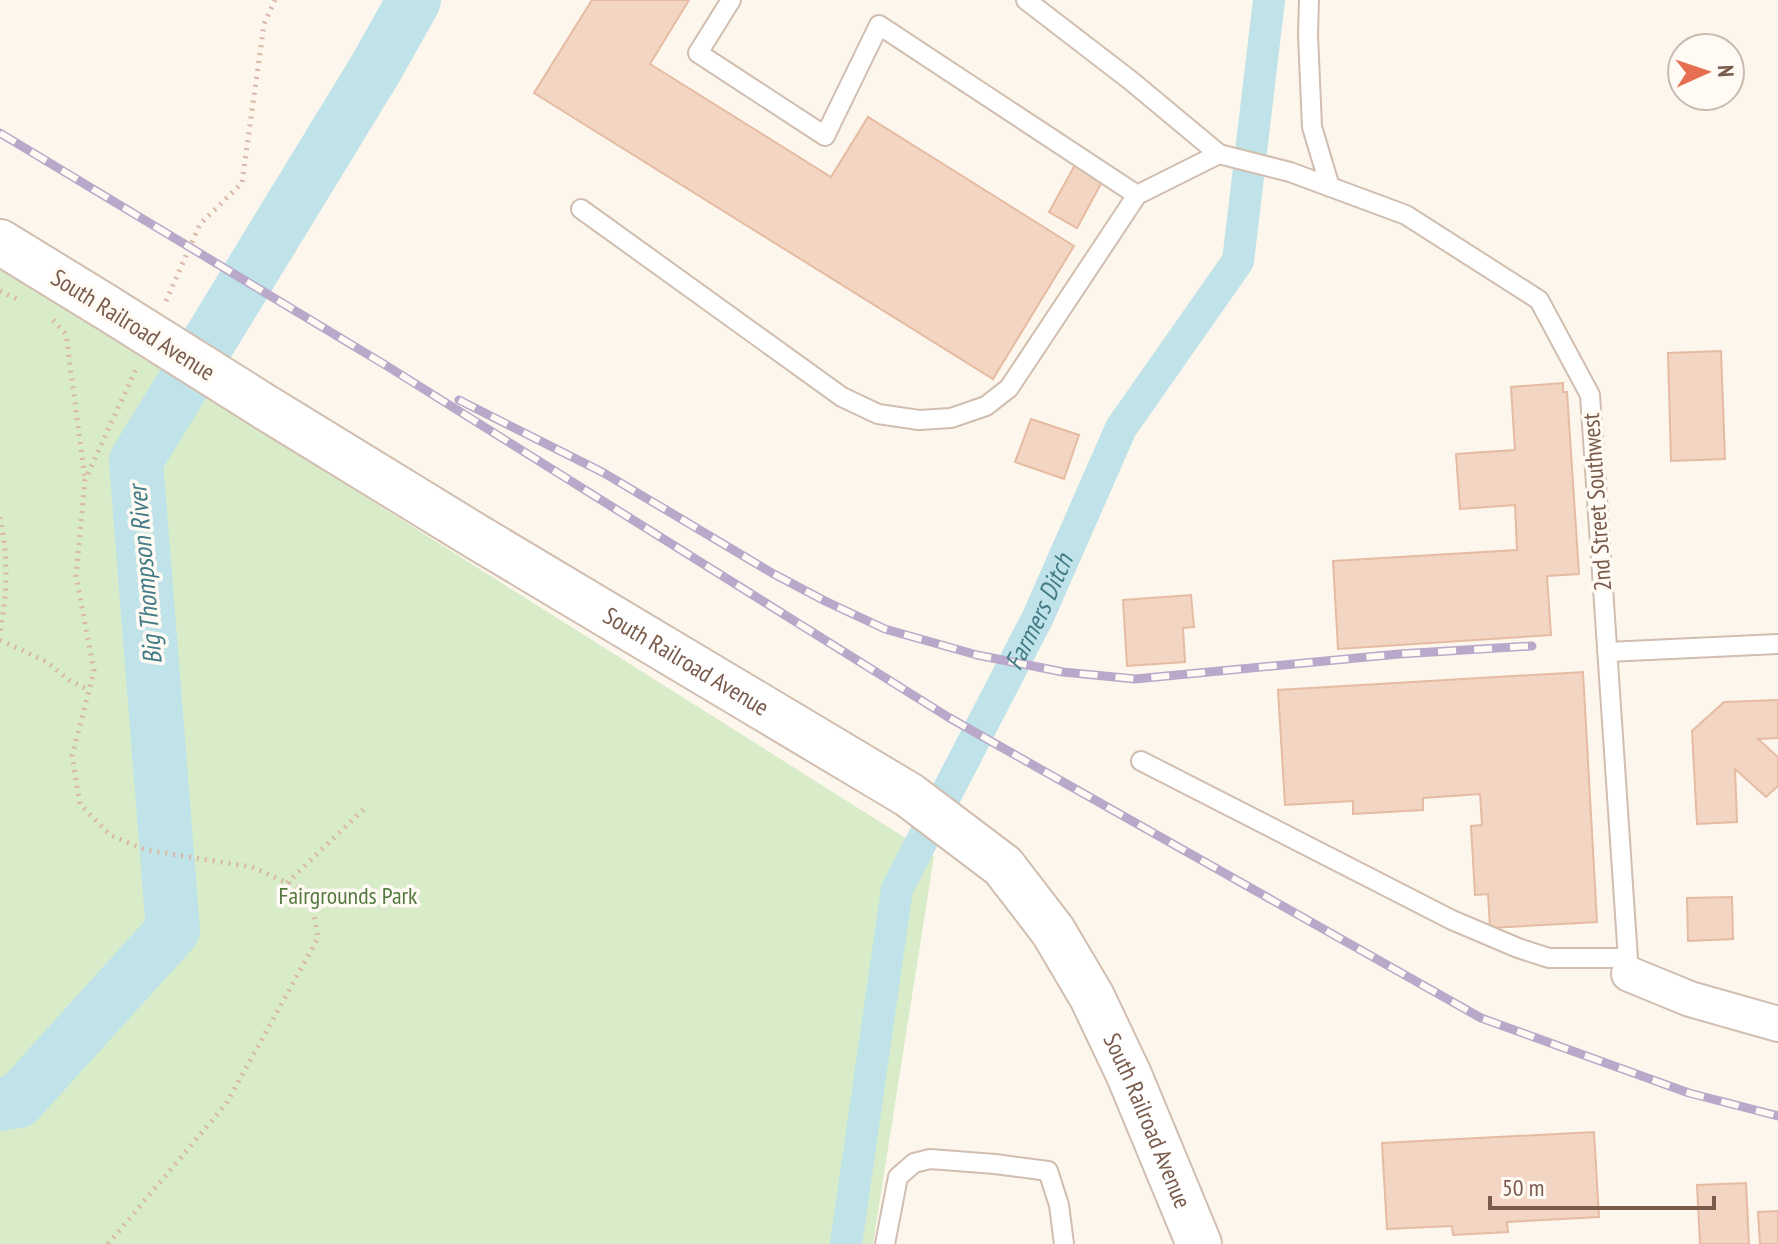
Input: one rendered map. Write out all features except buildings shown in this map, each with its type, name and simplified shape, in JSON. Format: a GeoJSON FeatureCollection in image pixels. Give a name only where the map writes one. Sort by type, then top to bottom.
{"type":"FeatureCollection","features":[{"type":"Feature","properties":{"kind":"street","name":"South Railroad Avenue"},"geometry":{"type":"LineString","coordinates":[[0,242],[477,537],[909,795],[1003,866],[1053,931],[1092,997],[1129,1075],[1199,1244]]}},
{"type":"Feature","properties":{"kind":"street"},"geometry":{"type":"LineString","coordinates":[[1628,966],[1690,999],[1778,1024]]}},
{"type":"Feature","properties":{"kind":"lane"},"geometry":{"type":"LineString","coordinates":[[731,0],[698,53],[825,136],[879,25],[1137,195]]}},
{"type":"Feature","properties":{"kind":"lane"},"geometry":{"type":"LineString","coordinates":[[581,209],[842,397],[878,414],[919,420],[951,418],[986,406],[1009,388],[1137,195],[1219,154],[1026,0]]}},
{"type":"Feature","properties":{"kind":"lane"},"geometry":{"type":"LineString","coordinates":[[1309,0],[1312,127],[1330,187]]}},
{"type":"Feature","properties":{"kind":"lane","name":"2nd Street Southwest"},"geometry":{"type":"LineString","coordinates":[[1219,154],[1290,172],[1406,215],[1539,300],[1590,395],[1628,966]]}},
{"type":"Feature","properties":{"kind":"lane"},"geometry":{"type":"LineString","coordinates":[[1607,652],[1778,644]]}},
{"type":"Feature","properties":{"kind":"lane"},"geometry":{"type":"LineString","coordinates":[[1141,761],[1452,920],[1518,948],[1549,958],[1628,966]]}},
{"type":"Feature","properties":{"kind":"lane"},"geometry":{"type":"LineString","coordinates":[[885,1244],[898,1177],[914,1163],[930,1159],[1048,1171],[1059,1205],[1064,1244]]}},
{"type":"Feature","properties":{"kind":"path"},"geometry":{"type":"LineString","coordinates":[[163,306],[200,224],[242,183],[264,24],[275,0]]}},
{"type":"Feature","properties":{"kind":"path"},"geometry":{"type":"LineString","coordinates":[[0,292],[31,305]]}},
{"type":"Feature","properties":{"kind":"path"},"geometry":{"type":"LineString","coordinates":[[45,311],[66,334],[85,480],[76,576],[94,671],[72,756],[80,804],[110,835],[146,850],[252,867],[310,893],[318,938],[226,1104],[108,1244]]}},
{"type":"Feature","properties":{"kind":"path"},"geometry":{"type":"LineString","coordinates":[[85,480],[139,361]]}},
{"type":"Feature","properties":{"kind":"path"},"geometry":{"type":"LineString","coordinates":[[0,517],[7,571],[0,631]]}},
{"type":"Feature","properties":{"kind":"path"},"geometry":{"type":"LineString","coordinates":[[0,640],[36,656],[89,690]]}},
{"type":"Feature","properties":{"kind":"path"},"geometry":{"type":"LineString","coordinates":[[287,883],[367,806]]}},
{"type":"Feature","properties":{"kind":"green space","name":"Fairgrounds Park"},"geometry":{"type":"Polygon","coordinates":[[[0,266],[934,856],[873,1244],[0,1244],[0,266]]]}},
{"type":"Feature","properties":{"kind":"waterway","name":"Big Thompson River"},"geometry":{"type":"LineString","coordinates":[[0,1104],[18,1101],[173,930],[136,461],[376,68],[414,0]]}},
{"type":"Feature","properties":{"kind":"waterway","name":"Farmers Ditch"},"geometry":{"type":"LineString","coordinates":[[846,1244],[897,889],[1038,617],[1121,428],[1238,261],[1269,0]]}},
{"type":"Feature","properties":{"kind":"railway"},"geometry":{"type":"LineString","coordinates":[[0,133],[387,366],[948,717],[1481,1018],[1689,1093],[1778,1116]]}},
{"type":"Feature","properties":{"kind":"railway"},"geometry":{"type":"LineString","coordinates":[[459,400],[604,473],[825,601],[885,629],[977,655],[1063,672],[1135,679],[1399,654],[1532,646]]}}]}
